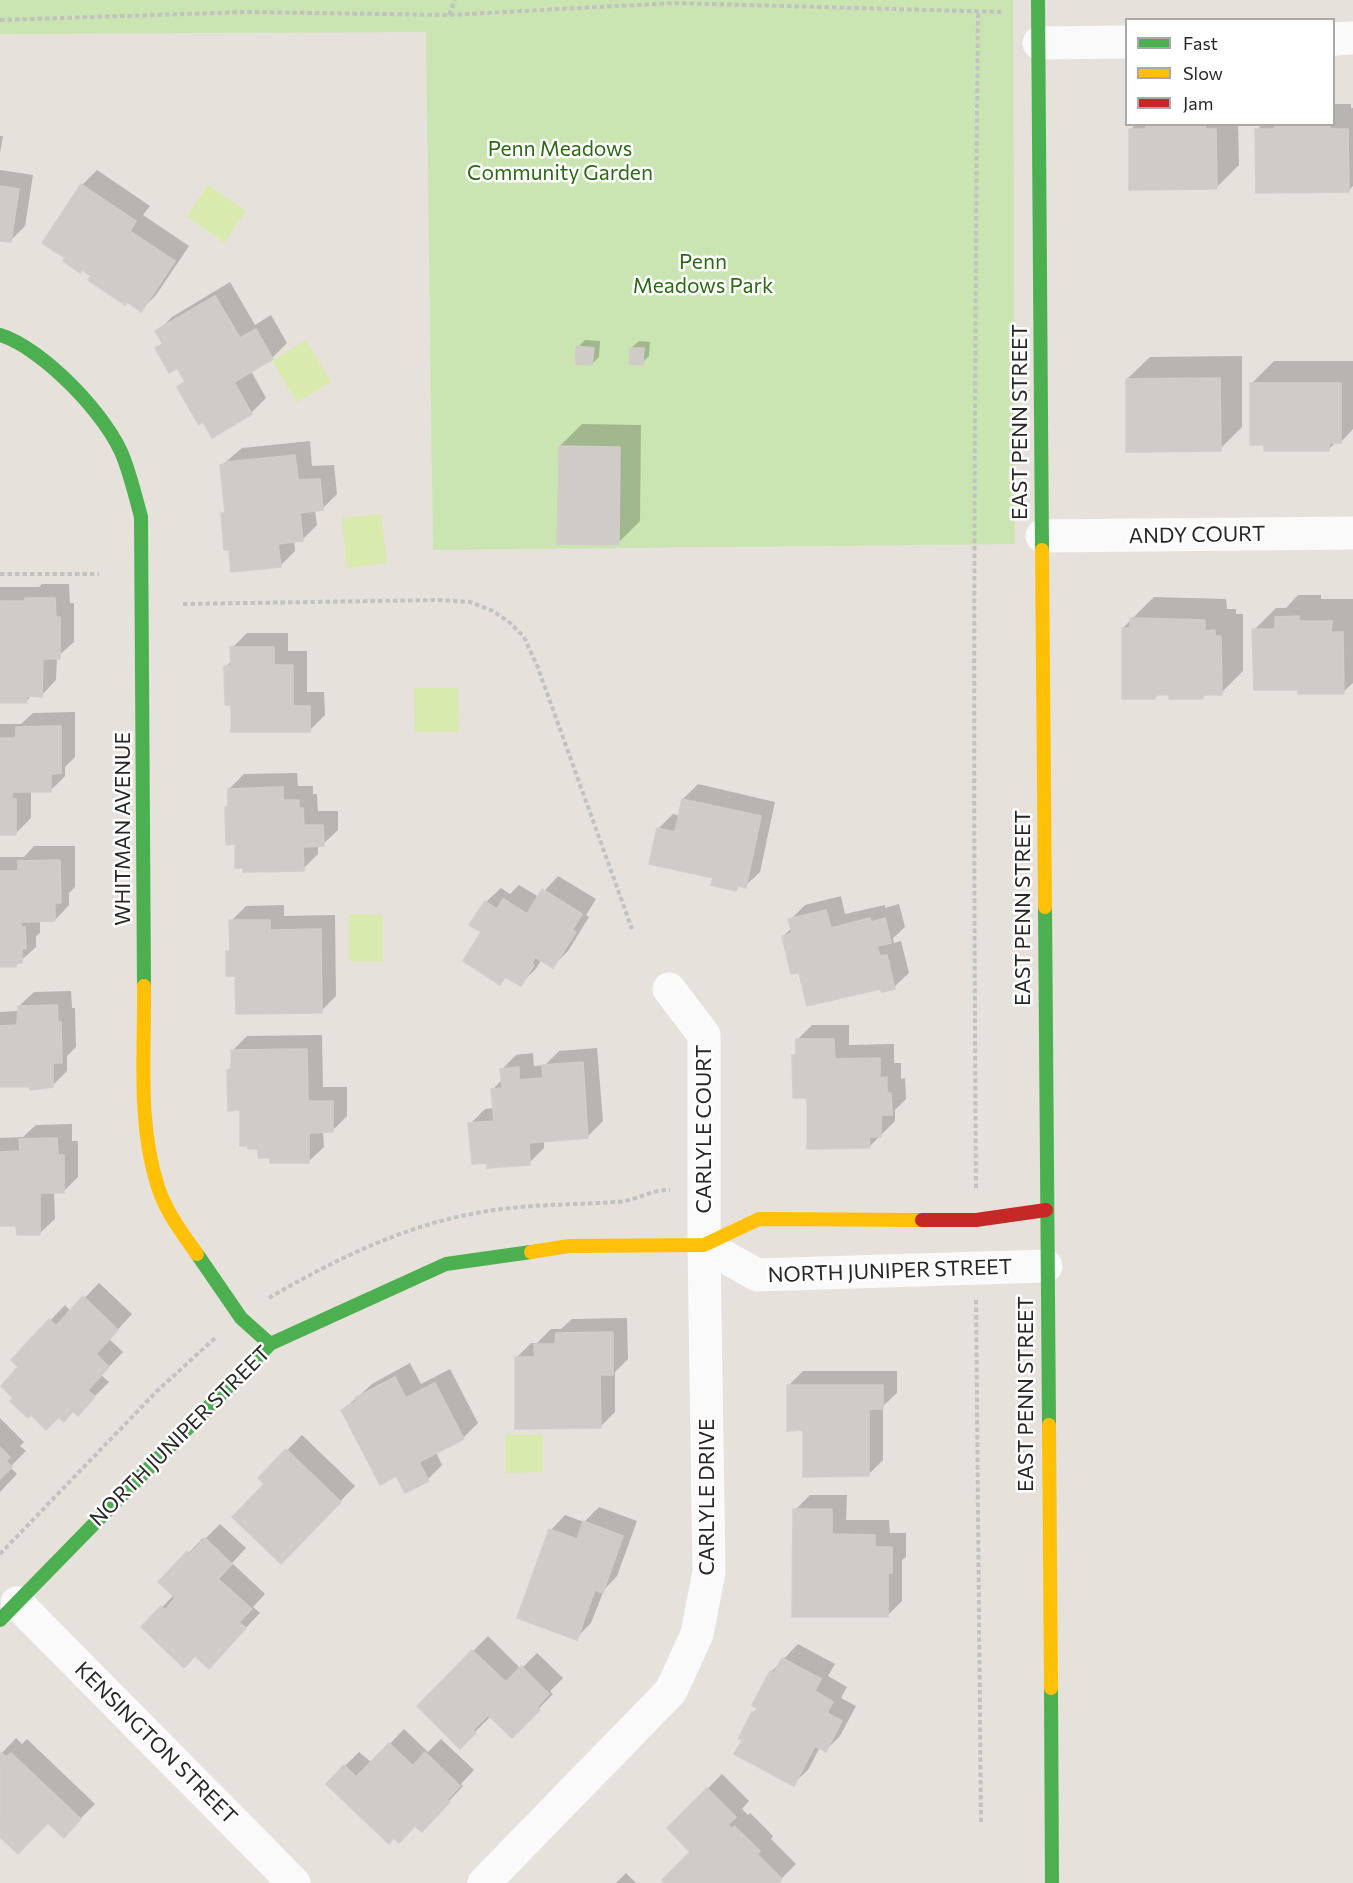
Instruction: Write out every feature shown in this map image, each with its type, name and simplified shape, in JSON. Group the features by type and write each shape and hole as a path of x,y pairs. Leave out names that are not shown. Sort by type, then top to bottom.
{"street":[{"path":"1038,18 1125,42"},
{"name":"EAST PENN STREET","path":"1038,18 1052,1883"},
{"path":"1335,39 1353,38"},
{"name":"WHITMAN AVENUE","path":"0,335 16,340 48,362 105,423 124,458 141,517 145,1125 158,1187 174,1222 241,1318 270,1344"},
{"name":"ANDY COURT","path":"1042,536 1353,533"},
{"name":"CARLYLE COURT","path":"669,989 704,1035 705,1245"},
{"name":"NORTH JUNIPER STREET","path":"8,1612 270,1344 446,1264 569,1246 705,1245 759,1219 975,1220 1046,1210"},
{"name":"NORTH JUNIPER STREET","path":"705,1245 757,1275 1046,1266"},
{"name":"CARLYLE DRIVE","path":"484,1883 671,1691 697,1634 709,1572 705,1245"},
{"name":"KENSINGTON STREET","path":"8,1612 294,1883"}],"path":[{"path":"449,15 455,0"},
{"path":"0,20 248,12 449,15 674,3 978,12 1038,18"},
{"path":"975,1220 974,376 978,12"},
{"path":"0,574 99,574"},
{"path":"183,604 439,600 470,602 493,611 509,622 524,637 538,668 632,929"},
{"path":"976,1269 981,1825"}],"green space":[{"name":"Penn Meadows Park","path":"0,0 1013,0 1015,544 433,550 426,32 0,34"},
{"path":"208,185 246,211 224,243 187,216"},
{"path":"306,340 331,382 297,402 272,361"},
{"path":"381,514 387,563 347,568 342,518"},
{"path":"414,688 458,688 459,732 415,732"},
{"path":"349,914 383,915 383,962 349,961"},
{"path":"505,1435 543,1435 543,1472 506,1473"}],"building":[{"path":"1145,126 1205,126 1205,129 1216,129 1217,189 1129,190 1129,129 1146,129"},
{"path":"1275,126 1330,126 1330,129 1348,129 1349,192 1256,193 1255,129 1275,129"},
{"path":"81,184 136,221 130,231 175,261 141,312 127,302 125,305 88,280 91,276 82,270 80,273 63,261 65,258 42,243"},
{"path":"0,186 19,189 11,242 0,241"},
{"path":"215,296 240,338 256,329 273,359 234,382 252,414 212,438 203,422 199,425 177,387 185,382 177,368 169,373 155,348 163,344 155,331"},
{"path":"576,346 594,348 592,365 575,364"},
{"path":"630,348 644,348 643,365 629,364"},
{"path":"1220,378 1221,451 1126,452 1126,379"},
{"path":"1250,383 1341,383 1341,443 1329,443 1329,451 1264,451 1264,445 1250,445"},
{"path":"559,446 620,447 619,545 557,544"},
{"path":"295,455 298,480 320,479 323,510 300,513 303,541 278,544 281,567 231,572 229,550 224,550 221,513 225,513 220,465 226,462"},
{"path":"25,598 55,598 56,617 60,617 60,659 43,659 42,697 26,696 27,703 0,703 0,601 25,601"},
{"path":"1299,616 1299,621 1332,621 1331,632 1343,632 1344,694 1298,694 1298,690 1254,690 1252,629 1275,629 1275,617"},
{"path":"1130,618 1205,620 1205,631 1215,630 1215,636 1221,636 1222,695 1203,695 1203,699 1169,699 1169,695 1155,695 1155,699 1122,699 1122,628 1130,628"},
{"path":"230,647 274,647 274,665 293,665 293,706 310,706 310,732 231,732 231,705 225,705 224,666 231,666"},
{"path":"61,726 61,773 51,774 51,792 12,792 12,799 16,799 16,835 0,835 0,738 16,738 16,727"},
{"path":"283,787 283,800 299,800 299,808 303,808 304,825 323,825 324,846 303,847 304,871 243,872 243,868 235,868 235,844 226,845 225,807 228,807 228,789"},
{"path":"682,799 761,816 746,888 738,886 736,891 711,885 713,878 649,864 657,828 675,832"},
{"path":"60,860 61,903 55,903 55,921 21,922 21,927 25,927 26,949 22,948 22,963 16,963 16,967 0,967 0,871 18,871 18,861"},
{"path":"542,889 582,914 572,930 576,932 553,968 535,957 532,963 534,965 521,986 505,977 500,985 463,961 481,932 469,925 485,901 497,909 503,899 527,914"},
{"path":"826,910 831,928 870,918 871,922 885,918 891,943 877,946 880,956 887,955 895,989 882,992 880,989 807,1006 799,973 791,974 782,936 792,933 788,919"},
{"path":"229,920 270,920 270,930 321,929 322,1013 236,1014 235,976 226,976 226,951 230,951"},
{"path":"57,1005 58,1022 61,1022 62,1063 53,1063 53,1087 30,1090 30,1087 0,1087 0,1026 17,1025 18,1006"},
{"path":"796,1039 834,1039 835,1059 880,1058 880,1078 887,1077 887,1093 891,1093 892,1115 881,1115 881,1137 869,1137 870,1148 807,1149 807,1098 793,1098 792,1055 796,1055"},
{"path":"307,1049 308,1101 333,1101 333,1132 309,1133 309,1163 270,1163 270,1158 258,1158 258,1149 240,1146 240,1110 228,1111 227,1070 231,1070 231,1050"},
{"path":"583,1062 588,1138 529,1143 530,1165 487,1168 487,1163 472,1164 468,1123 494,1121 491,1089 502,1088 500,1069 519,1067 519,1080 543,1078 542,1065"},
{"path":"57,1138 58,1155 64,1155 64,1193 40,1193 40,1235 17,1235 16,1226 0,1226 0,1152 20,1151 19,1139"},
{"path":"83,1296 118,1330 96,1354 109,1367 88,1390 95,1397 78,1416 73,1411 64,1422 59,1417 46,1430 31,1415 28,1418 10,1401 13,1398 1,1386 18,1367 11,1360 49,1319 56,1326"},
{"path":"613,1332 613,1375 600,1375 601,1428 515,1429 515,1357 535,1357 534,1344 555,1344 556,1333"},
{"path":"395,1377 406,1398 435,1383 464,1439 419,1462 429,1481 405,1493 396,1476 380,1485 341,1410 357,1401 355,1398"},
{"path":"787,1385 883,1385 883,1409 869,1409 869,1476 803,1477 803,1430 787,1431"},
{"path":"0,1447 10,1457 6,1461 12,1467 0,1479"},
{"path":"286,1449 341,1502 281,1564 232,1517 264,1484 258,1478"},
{"path":"793,1509 832,1509 832,1534 875,1535 875,1547 892,1547 892,1573 888,1573 888,1617 792,1617"},
{"path":"583,1521 623,1536 603,1593 595,1590 577,1640 517,1618 549,1529 577,1539"},
{"path":"205,1538 232,1564 218,1579 252,1609 239,1622 246,1628 209,1669 195,1656 184,1668 141,1627 161,1606 165,1610 175,1598 158,1582 187,1551 190,1554"},
{"path":"472,1650 506,1682 521,1666 549,1694 537,1707 540,1710 512,1738 488,1715 473,1730 476,1733 460,1749 417,1706"},
{"path":"782,1658 821,1679 815,1691 833,1702 827,1713 842,1721 826,1752 815,1746 794,1786 734,1754 743,1739 738,1739 752,1712 756,1714 757,1708 752,1705 770,1671 774,1673"},
{"path":"389,1743 413,1766 425,1752 460,1786 447,1800 450,1802 422,1832 415,1826 399,1843 394,1838 389,1844 326,1784 344,1765 356,1777"},
{"path":"1,1752 6,1757 11,1753 81,1819 64,1838 48,1823 18,1854 0,1837"},
{"path":"707,1788 736,1817 728,1825 732,1829 734,1826 760,1851 757,1854 782,1879 779,1883 664,1883 662,1880 690,1852 667,1828"}],"traffic: fast":[{"path":"1038,0 1042,550"},
{"path":"0,335 17,342 35,354 54,369 90,405 116,442 124,459 141,517 144,986"},
{"path":"1045,907 1049,1425"},
{"path":"0,1620 270,1344 446,1264 531,1252"},
{"path":"197,1254 241,1318 270,1344"},
{"path":"1051,1688 1052,1883"}],"traffic: slow":[{"path":"1042,550 1045,907"},
{"path":"144,986 145,1113 151,1163 165,1205 197,1254"},
{"path":"531,1252 569,1246 704,1245 759,1219 922,1220"},
{"path":"1049,1425 1051,1688"}],"traffic: jam":[{"path":"922,1220 976,1220 1046,1210"}],"park label":[{"name":"Penn Meadows Community Garden","path":"560,161"}]}
